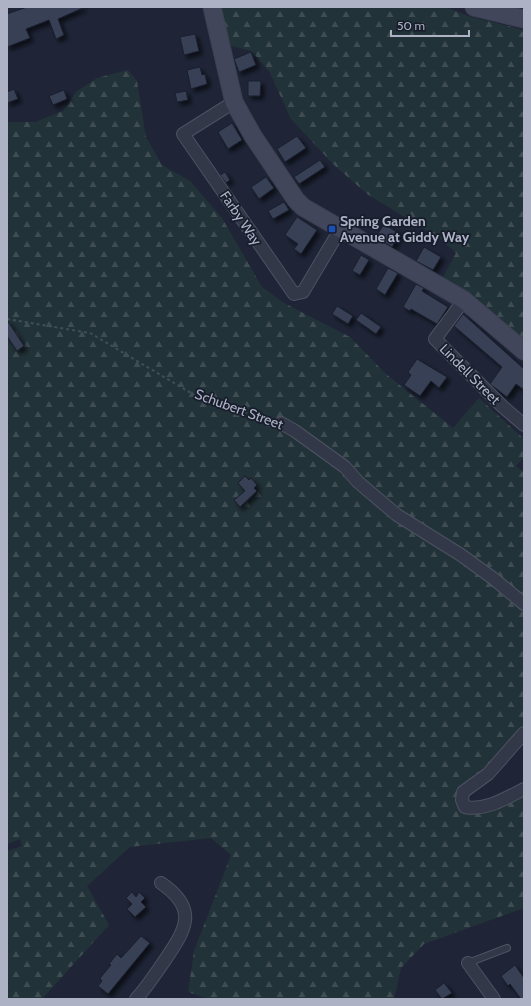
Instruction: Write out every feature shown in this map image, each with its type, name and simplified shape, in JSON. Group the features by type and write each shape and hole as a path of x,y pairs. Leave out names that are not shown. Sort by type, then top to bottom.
{"street":[{"path":"212,7 234,102 253,136 296,200 303,207 464,300 524,351"},
{"path":"474,7 524,19"},
{"name":"Farby Way","path":"234,102 183,134 294,294 303,292 341,228"},
{"name":"Lindell Street","path":"464,300 435,338 502,406 524,424"},
{"name":"Schubert Street","path":"281,423 295,431 345,467 358,482 397,515 461,555 494,579 524,604"},
{"path":"524,733 488,774 463,792 462,800 465,807 473,809 497,803 524,789"},
{"path":"136,999 147,987 179,939 186,925 186,916 181,902 174,893 162,883"},
{"path":"468,963 494,999"}],"lane":[{"path":"468,963 507,948"}],"path":[{"name":"Schubert Street","path":"7,319 90,333 196,396 281,423"}],"green space":[{"path":"219,7 446,7 468,16 524,30 524,340 475,296 443,277 456,253 442,240 367,194 333,164 291,119 269,71 251,51 228,45"},
{"path":"128,70 137,81 146,137 162,165 190,181 222,218 262,287 284,303 350,337 386,374 453,428 479,398 524,439 524,457 516,466 524,472 524,738 466,793 465,799 470,804 484,801 524,782 524,908 424,944 401,968 394,999 209,999 188,992 194,951 231,855 211,838 130,847 87,886 109,925 42,999 7,999 7,851 22,846 20,839 7,844 7,122 35,122 63,111 76,92 97,78"}],"building":[{"path":"27,7 85,7 58,19 64,35 56,39 49,20 26,29 30,38 7,47 7,14"},
{"path":"195,34 199,51 184,55 180,37"},
{"path":"251,52 256,65 239,72 234,59"},
{"path":"200,67 202,75 205,74 207,84 191,89 187,70"},
{"path":"248,81 261,81 260,96 248,96"},
{"path":"14,89 18,99 7,103 7,92"},
{"path":"64,90 67,99 53,105 49,96"},
{"path":"186,91 188,100 177,102 175,93"},
{"path":"232,123 242,140 228,149 218,132"},
{"path":"297,136 306,148 285,162 277,149"},
{"path":"320,160 325,167 299,184 294,177"},
{"path":"225,172 230,180 226,183 220,175"},
{"path":"266,177 274,188 259,199 251,187"},
{"path":"284,202 289,210 273,219 268,211"},
{"path":"297,217 317,230 301,254 294,249 298,244 285,235"},
{"path":"384,224 400,234 392,247 376,237"},
{"path":"424,247 441,257 433,270 416,261"},
{"path":"361,255 369,260 360,275 352,271"},
{"path":"388,268 398,273 385,295 376,289"},
{"path":"416,284 424,288 422,291 448,307 437,324 411,309 410,311 403,307"},
{"path":"337,306 353,316 348,324 332,314"},
{"path":"361,313 381,327 376,334 356,320"},
{"path":"463,314 524,369 524,390 516,384 507,397 490,384 502,367 454,326"},
{"path":"7,320 24,346 17,351 7,336"},
{"path":"417,359 447,377 439,388 431,381 420,396 404,385 411,375 408,372"},
{"path":"245,476 249,480 251,478 257,485 254,488 257,491 240,507 234,500 245,491 238,483"},
{"path":"132,892 136,897 139,892 145,898 141,902 146,907 135,917 127,909 132,904 126,898"},
{"path":"141,936 150,943 108,994 98,986 102,981 100,978 111,965 109,964 117,954 121,958"},
{"path":"515,965 524,978 524,999 521,999 510,984 508,986 501,976"},
{"path":"444,983 452,993 442,999 435,990"}],"place":[{"name":"Spring Garden Avenue at Giddy Way","path":"332,229"}]}
